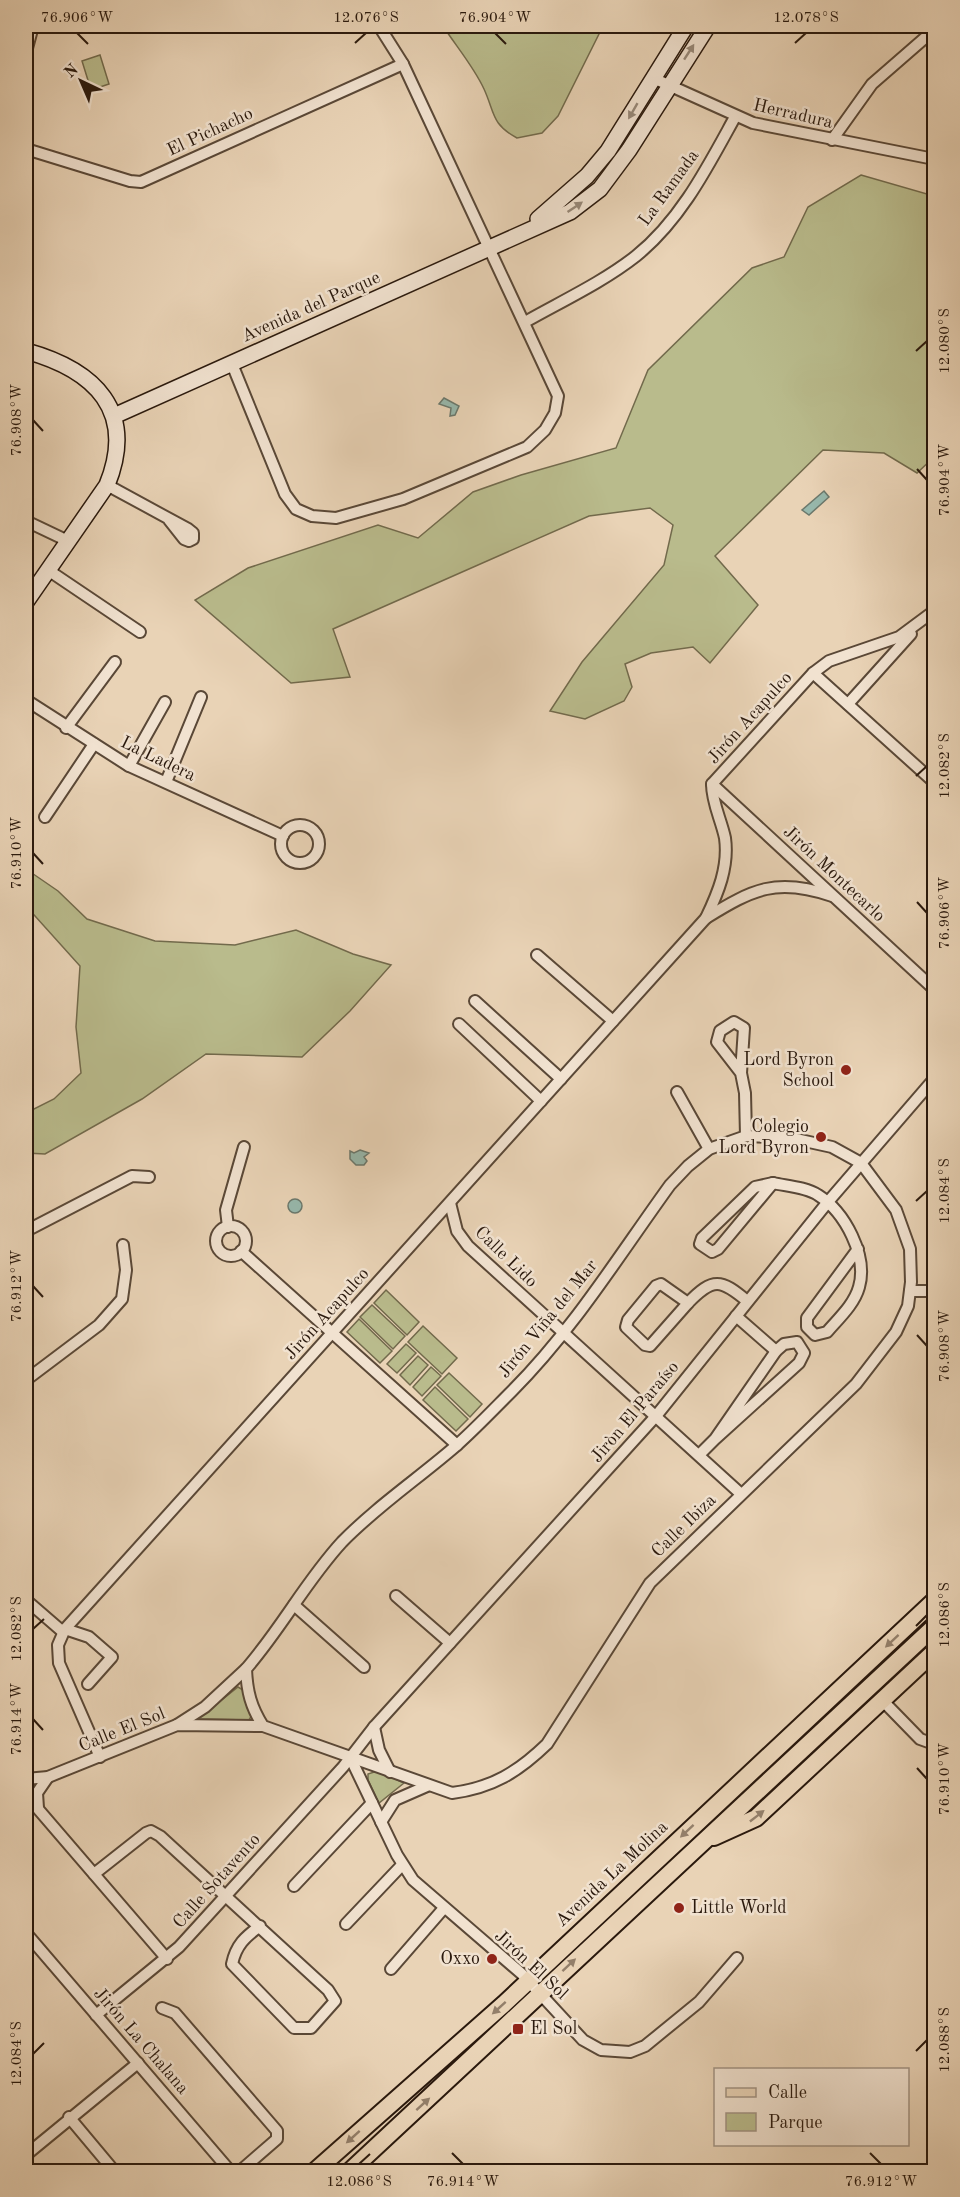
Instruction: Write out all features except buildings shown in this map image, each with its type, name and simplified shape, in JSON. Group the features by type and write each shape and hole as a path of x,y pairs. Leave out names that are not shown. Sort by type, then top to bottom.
{"main road":[{"name":"Avenida La Molina","path":"349,2172 467,2064 534,1986 711,1808 934,1601"},
{"name":"Avenida La Molina","path":"314,2172 704,1841 934,1627"},
{"name":"Avenida La Molina","path":"704,1841 756,1818 934,1652"},
{"path":"711,1808 786,1764"}],"street":[{"path":"26,52 33,26"},
{"path":"232,364 285,494 296,509 312,516 336,518 403,500 527,447 545,430 555,413 558,396 525,322 403,64 379,26"},
{"name":"Avenida del Parque","path":"114,416 491,249 522,231 558,204 608,151 686,26"},
{"name":"Avenida del Parque","path":"522,231 570,212 600,189 629,150 708,26"},
{"path":"832,141 872,84 934,30"},
{"name":"El Pichacho","path":"26,149 129,181 141,182 403,64"},
{"name":"Herradura","path":"653,78 735,117 832,141 934,159"},
{"name":"La Ramada","path":"525,322 613,272 656,237 704,173 735,117"},
{"path":"26,351 66,366 88,378 102,393 114,416 118,438 116,464 107,485 27,598"},
{"path":"107,485 169,520"},
{"path":"26,521 68,541"},
{"path":"48,570 140,632"},
{"name":"Jirón Acapulco","path":"706,918 720,889 725,865 725,838 712,795 712,784 813,673 829,661 899,638 919,625 934,611"},
{"path":"848,704 919,625"},
{"path":"66,728 115,662"},
{"path":"813,673 934,782"},
{"path":"166,782 201,697"},
{"name":"La Ladera","path":"26,700 66,728 129,766 283,836"},
{"path":"129,766 165,702"},
{"path":"45,817 93,744"},
{"name":"Jirón Montecarlo","path":"712,784 934,989"},
{"name":"Jirón Acapulco","path":"64,1631 706,918 743,895 771,888 806,888 836,897"},
{"path":"537,956 613,1021"},
{"path":"475,1000 561,1079"},
{"path":"459,1024 541,1101"},
{"path":"741,1072 745,1092 746,1136"},
{"name":"Jiròn El Paraíso","path":"350,1757 374,1727 656,1416 827,1203 934,1079"},
{"path":"677,1092 709,1149"},
{"name":"Jirón Viña del Mar","path":"177,1725 205,1707 246,1669 267,1645 341,1543 420,1473 457,1445 526,1377 563,1333 670,1185 688,1166 709,1149 746,1136 791,1138 832,1146 861,1163"},
{"path":"228,1227 226,1210 244,1147"},
{"name":"Calle Ibiza","path":"350,1757 452,1793 476,1790 502,1780 526,1764 546,1744 650,1583 856,1384 896,1332 908,1306 910,1291 909,1249 903,1225 882,1189 861,1163"},
{"path":"26,1231 132,1176 149,1176"},
{"path":"773,1183 718,1249 712,1252 700,1244 702,1238 755,1186 773,1183 817,1194 827,1203 851,1235 858,1249 860,1276 854,1298 827,1332 815,1335 807,1327 807,1318 858,1249"},
{"name":"Calle Lido","path":"450,1203 456,1227 463,1240 741,1494"},
{"path":"228,1227 237,1228 244,1234 245,1243 241,1251 229,1256 218,1248 218,1235 228,1227"},
{"path":"26,1380 99,1325 122,1299 126,1270 123,1245"},
{"path":"241,1251 457,1445"},
{"path":"688,1303 661,1284 656,1286 626,1327 645,1345 651,1346 700,1291 717,1283 728,1285 747,1301"},
{"path":"910,1291 934,1291"},
{"path":"736,1316 776,1352"},
{"path":"699,1455 799,1363 804,1353 797,1342 791,1342 776,1352 715,1439"},
{"path":"396,1596 450,1643"},
{"path":"26,1600 64,1631 89,1637 112,1657 88,1684"},
{"path":"294,1605 364,1667"},
{"path":"64,1631 58,1650 61,1668 100,1757"},
{"path":"246,1669 246,1689 252,1708 262,1726"},
{"path":"883,1701 920,1739 934,1744"},
{"name":"Calle El Sol","path":"26,1779 48,1777 177,1725 262,1726 350,1757"},
{"path":"374,1727 380,1750 390,1772"},
{"name":"Jirón El Sol","path":"350,1757 402,1865 418,1887 534,1986 583,2040 601,2050 630,2052 645,2046 699,2002 737,1958"},
{"name":"Calle Sotavento","path":"96,2015 167,1959 350,1757"},
{"path":"38,1808 37,1793 48,1777"},
{"path":"381,1822 395,1800 427,1786"},
{"path":"26,1795 167,1959"},
{"path":"294,1886 372,1803"},
{"path":"94,1874 151,1831 160,1836 260,1926 328,1990 335,2001 311,2028 294,2028 232,1964 235,1949 260,1926"},
{"path":"346,1924 402,1865"},
{"path":"391,1969 444,1908"},
{"name":"Jirón La Chalana","path":"26,1933 231,2172"},
{"path":"162,2008 175,2013 277,2132 277,2139 239,2172"},
{"path":"26,2155 69,2117 138,2063"},
{"path":"69,2117 115,2172"}],"green space":[{"path":"443,26 603,26 558,116 542,133 517,138 498,123 480,81"},
{"path":"100,55 109,84 91,90 82,61"},
{"path":"861,175 934,196 934,457 917,473 884,453 823,450 715,556 758,605 710,663 693,647 651,653 625,664 632,687 624,701 585,719 550,711 582,662 664,565 673,525 650,508 589,516 333,629 350,677 291,683 195,600 248,568 378,525 418,538 473,492 521,475 616,448 648,370 752,268 784,257 808,207"},
{"path":"26,869 58,891 87,919 155,941 235,945 296,930 353,954 391,965 350,1011 302,1057 206,1054 142,1099 45,1154 26,1153 26,1113 54,1099 81,1073 76,1027 80,966 26,906"},
{"path":"386,1290 419,1322 407,1335 374,1303"},
{"path":"372,1305 405,1336 393,1349 360,1317"},
{"path":"359,1319 392,1351 380,1363 347,1332"},
{"path":"423,1326 457,1358 442,1374 408,1342"},
{"path":"406,1344 416,1353 397,1373 387,1364"},
{"path":"418,1356 428,1365 410,1385 400,1375"},
{"path":"431,1367 441,1376 422,1396 413,1387"},
{"path":"449,1373 482,1404 470,1417 437,1385"},
{"path":"435,1387 468,1419 456,1431 423,1400"},
{"path":"238,1687 243,1690 252,1715 249,1720 198,1719"},
{"path":"377,1771 404,1783 379,1803 368,1780 368,1774"}],"water":[{"path":"444,398 459,406 455,415 450,416 451,408 439,404"},
{"path":"824,491 829,497 809,515 802,510"},
{"path":"360,1150 369,1153 364,1157 367,1161 364,1165 356,1165 350,1159 350,1151 354,1153"},
{"path":"292,1199 298,1199 302,1206 298,1213 292,1213 288,1209 288,1203"}],"place":[{"name":"Lord Byron School","path":"846,1070"},
{"name":"Colegio Lord Byron","path":"821,1137"},
{"name":"Little World","path":"679,1908"},
{"name":"Oxxo","path":"492,1959"},
{"name":"El Sol","path":"518,2029"}]}
